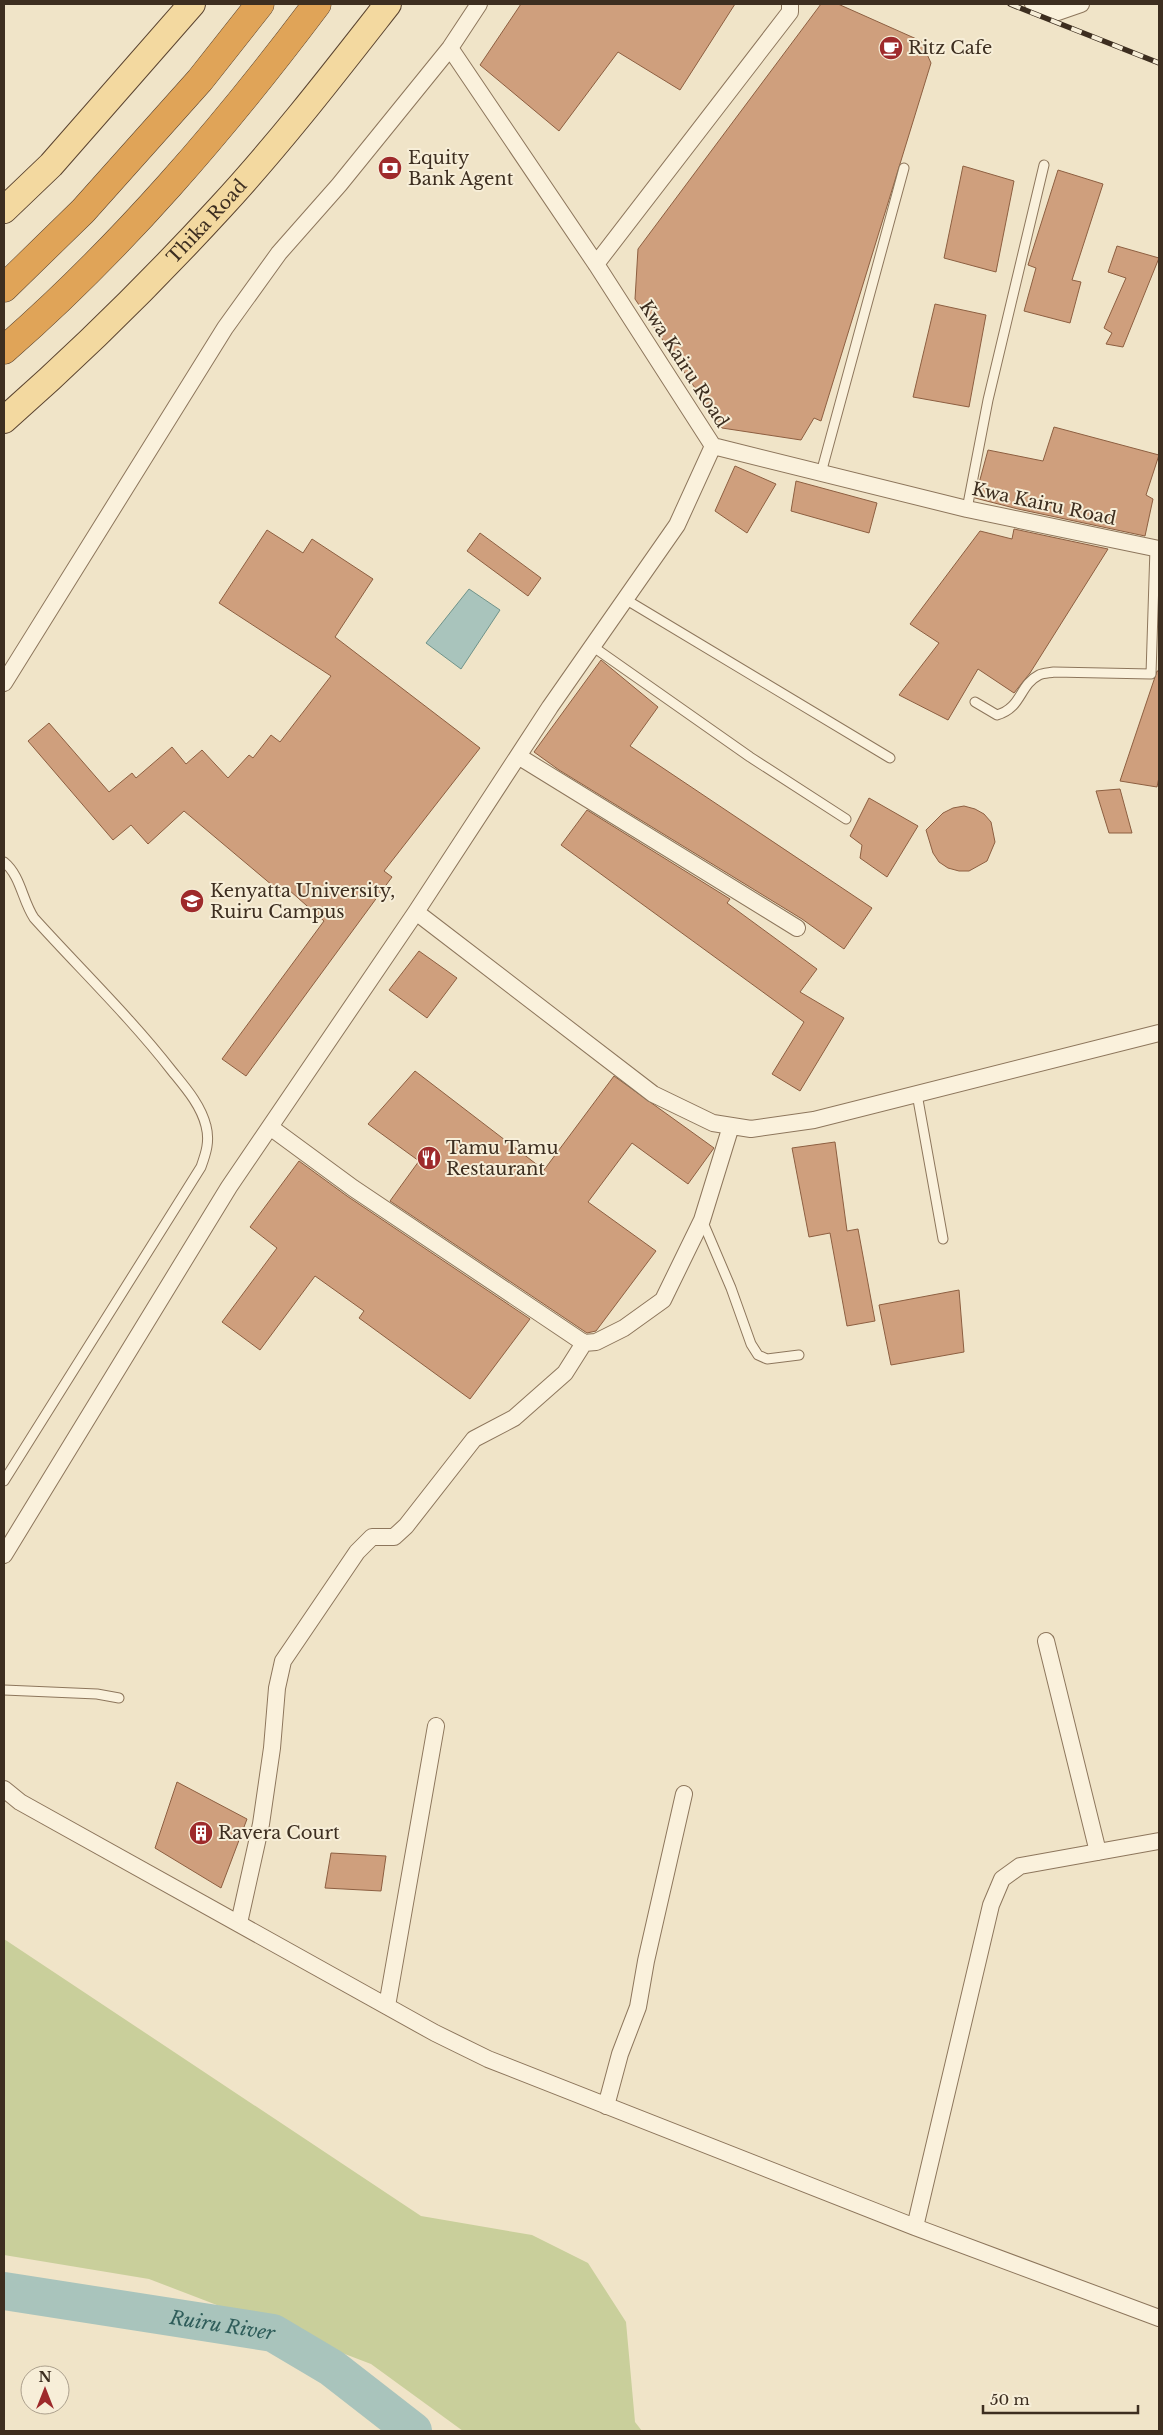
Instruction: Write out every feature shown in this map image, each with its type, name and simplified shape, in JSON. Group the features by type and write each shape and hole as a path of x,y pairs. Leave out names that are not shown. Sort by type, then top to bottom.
{"highway":[{"path":"4,288 83,211 200,80 260,4"},
{"path":"4,350 39,319 159,200 264,74 317,4"}],"main road":[{"path":"4,210 51,165 192,4"},
{"name":"Thika Road","path":"4,420 38,391 160,272 221,207 308,106 388,4"}],"street":[{"path":"4,683 224,328 279,253 339,185 450,48 478,4"},
{"path":"596,264 790,12 790,4"},
{"path":"1033,4 1055,13 1081,4"},
{"name":"Kwa Kairu Road","path":"450,48 596,264 713,446 967,509 1157,548"},
{"path":"4,1555 229,1187 416,912 592,646 677,525 713,446"},
{"path":"518,756 797,928"},
{"path":"416,912 653,1094 713,1123 731,1126 751,1129 814,1120 1159,1033"},
{"path":"270,1127 353,1188 584,1343 596,1342 624,1328 663,1300 702,1220 731,1126"},
{"path":"239,1923 261,1824 272,1748 277,1688 283,1661 357,1552 372,1537 394,1537 406,1526 474,1439 514,1418 565,1373 584,1343"},
{"path":"1046,1640 1098,1852"},
{"path":"387,2006 436,1726"},
{"path":"4,1789 20,1802 387,2006 488,2059 915,2228 1159,2318"},
{"path":"606,2106 620,2054 638,2006 646,1961 684,1794"},
{"path":"915,2228 990,1905 1002,1879 1020,1866 1159,1841"}],"lane":[{"path":"967,509 988,400 1044,165"},
{"path":"821,473 904,168"},
{"path":"975,702 997,715 1007,712 1015,705 1029,683 1039,675 1054,672 1155,675 1157,548"},
{"path":"625,599 890,758"},
{"path":"592,646 750,757 846,819"},
{"path":"4,862 12,869 26,906 34,918 147,1039 182,1083 201,1111 207,1126 208,1144 202,1167 4,1481"},
{"path":"917,1094 943,1239"},
{"path":"702,1220 731,1288 751,1344 758,1355 767,1359 799,1355"},
{"path":"4,1690 97,1694 119,1698"}],"green space":[{"path":"4,1939 421,2216 532,2235 588,2263 626,2322 635,2422 642,2431 463,2431 371,2364 149,2279 4,2255"}],"water":[{"path":"469,589 500,610 461,669 426,643"}],"building":[{"path":"521,4 735,4 680,90 618,52 559,131 480,65"},
{"path":"821,4 838,4 921,41 931,63 821,421 814,418 801,440 722,428 635,299 638,249"},
{"path":"963,166 1014,181 996,272 944,258"},
{"path":"1058,170 1103,184 1072,280 1081,282 1070,323 1024,311 1036,268 1028,265"},
{"path":"1117,246 1159,258 1123,347 1106,344 1112,333 1104,328 1126,278 1108,272"},
{"path":"935,304 986,315 969,407 913,397"},
{"path":"1054,427 1159,455 1146,495 1153,499 1145,536 975,498 988,450 1043,461"},
{"path":"735,466 776,484 747,533 715,511"},
{"path":"796,481 877,503 869,533 791,511"},
{"path":"1014,529 1108,549 1030,673 1014,693 978,669 948,720 899,695 939,643 910,624 980,531 1012,539"},
{"path":"267,530 303,553 312,539 373,579 335,637 480,748 384,871 392,877 246,1076 222,1059 324,921 289,890 285,896 184,811 148,844 131,825 113,840 28,741 49,723 109,792 132,773 136,778 172,747 186,764 202,750 228,778 249,755 253,758 271,735 280,742 331,676 219,603"},
{"path":"480,533 541,578 528,596 467,551"},
{"path":"601,660 658,707 630,746 872,908 844,949 802,919 559,770 534,752"},
{"path":"1157,671 1159,671 1159,777 1157,787 1120,781"},
{"path":"1120,789 1132,833 1109,833 1096,791"},
{"path":"869,798 918,826 887,877 860,858 862,845 850,836"},
{"path":"964,806 984,814 991,822 995,842 987,861 969,871 959,871 948,868 939,862 933,853 926,830 943,813 953,808"},
{"path":"587,810 730,899 727,903 817,969 800,992 844,1018 800,1091 772,1074 804,1022 561,845"},
{"path":"419,951 457,978 427,1018 389,990"},
{"path":"415,1071 544,1170 614,1076 714,1148 688,1184 632,1143 588,1202 656,1251 596,1331 587,1333 390,1201 419,1161 368,1124"},
{"path":"835,1142 847,1231 858,1229 875,1321 847,1326 830,1233 809,1237 792,1148"},
{"path":"299,1161 347,1196 530,1319 470,1399 359,1318 364,1311 315,1276 260,1350 222,1322 277,1248 250,1227"},
{"path":"959,1290 964,1352 891,1365 879,1305"},
{"name":"Ravera Court","path":"177,1782 247,1819 221,1888 155,1848"},
{"path":"331,1853 386,1856 381,1891 325,1888"}],"waterway":[{"name":"Ruiru River","path":"4,2291 273,2333 332,2368 413,2431"}],"railway":[{"path":"1010,4 1159,63"}],"place":[{"name":"Ritz Cafe","path":"891,48"},
{"name":"Equity Bank Agent","path":"390,168"},
{"name":"Kenyatta University, Ruiru Campus","path":"192,901"},
{"name":"Tamu Tamu Restaurant","path":"429,1158"},
{"name":"Ravera Court","path":"201,1833"}]}
